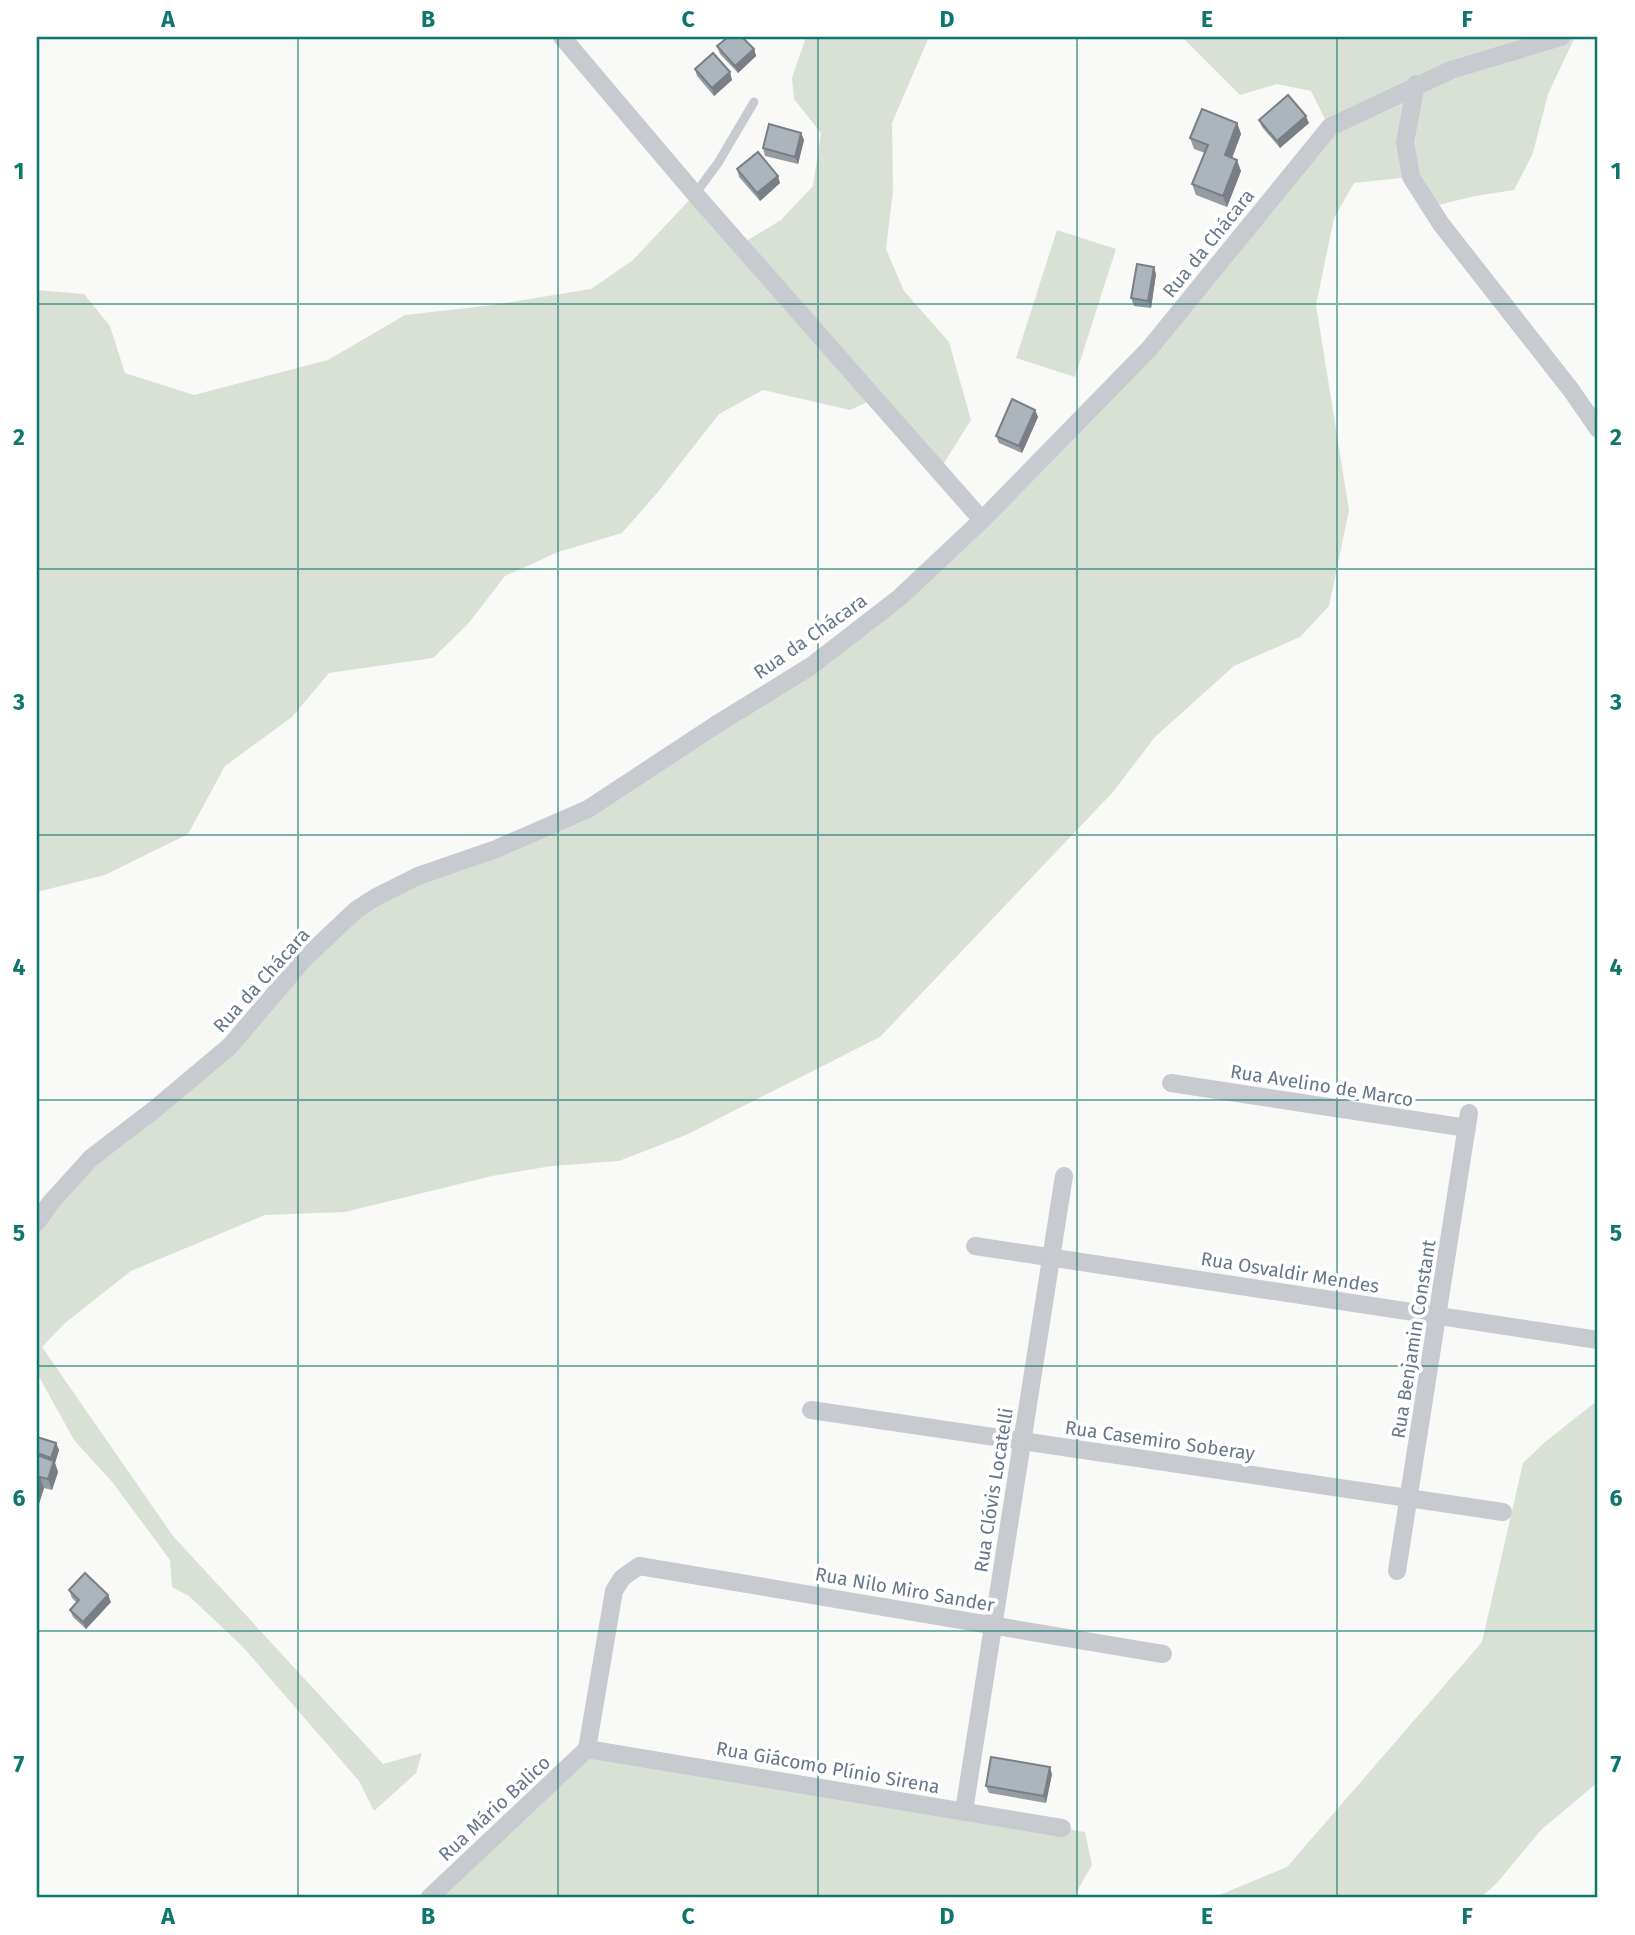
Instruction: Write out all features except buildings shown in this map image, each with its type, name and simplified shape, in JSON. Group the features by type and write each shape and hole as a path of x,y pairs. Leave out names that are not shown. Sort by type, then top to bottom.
{"street":[{"path":"562,37 695,194 982,520"},
{"name":"Rua da Chácara","path":"37,1222 51,1202 91,1158 230,1046 303,959 356,910 418,876 496,849 588,809 811,666 899,598 982,520 1149,349 1329,127 1451,69 1530,42 1561,37"},
{"path":"1416,85 1405,142 1411,177 1441,223 1572,390 1598,429"},
{"name":"Rua Avelino de Marco","path":"1171,1083 1468,1120"},
{"name":"Rua Benjamin Constant","path":"1397,1571 1468,1120"},
{"name":"Rua Clóvis Locatelli","path":"964,1811 1063,1176"},
{"name":"Rua Osvaldir Mendes","path":"975,1246 1598,1340"},
{"name":"Rua Casemiro Soberay","path":"811,1410 1503,1511"},
{"name":"Rua Nilo Miro Sander","path":"587,1749 614,1591 622,1578 639,1566 1163,1654"},
{"name":"Rua Giácomo Plínio Sirena","path":"587,1749 1062,1828"},
{"name":"Rua Mário Balico","path":"429,1898 587,1749"}],"lane":[{"path":"695,194 718,163 754,102"}],"shaded area":[{"path":"806,37 929,37 892,123 893,191 886,249 904,291 949,342 971,420 939,471 876,398 850,410 763,390 719,414 622,533 558,552 505,576 468,624 433,658 329,673 292,717 225,766 188,834 105,875 37,892 37,290 84,294 110,326 125,373 194,395 328,360 405,315 493,305 591,289 633,260 695,194 740,245 781,220 813,186 821,133 794,99 792,78"},
{"path":"1182,37 1575,37 1548,94 1533,153 1514,190 1430,207 1411,177 1354,183 1334,218 1316,305 1349,510 1329,606 1300,637 1234,666 1155,737 1113,792 880,1037 686,1135 619,1161 552,1166 492,1176 345,1212 265,1215 131,1271 65,1323 42,1347 173,1536 383,1764 422,1753 416,1773 374,1811 359,1781 243,1647 189,1596 172,1587 170,1560 113,1483 74,1440 37,1373 37,1222 356,910 588,809 899,598 1149,349 1329,127 1311,91 1277,84 1240,95"},
{"path":"1057,230 1116,249 1075,377 1016,358"},
{"path":"1598,1400 1598,1782 1541,1830 1497,1883 1480,1898 1212,1898 1287,1867 1482,1642 1523,1463"},
{"path":"587,1749 1085,1832 1092,1865 1073,1898 429,1898"}]}
